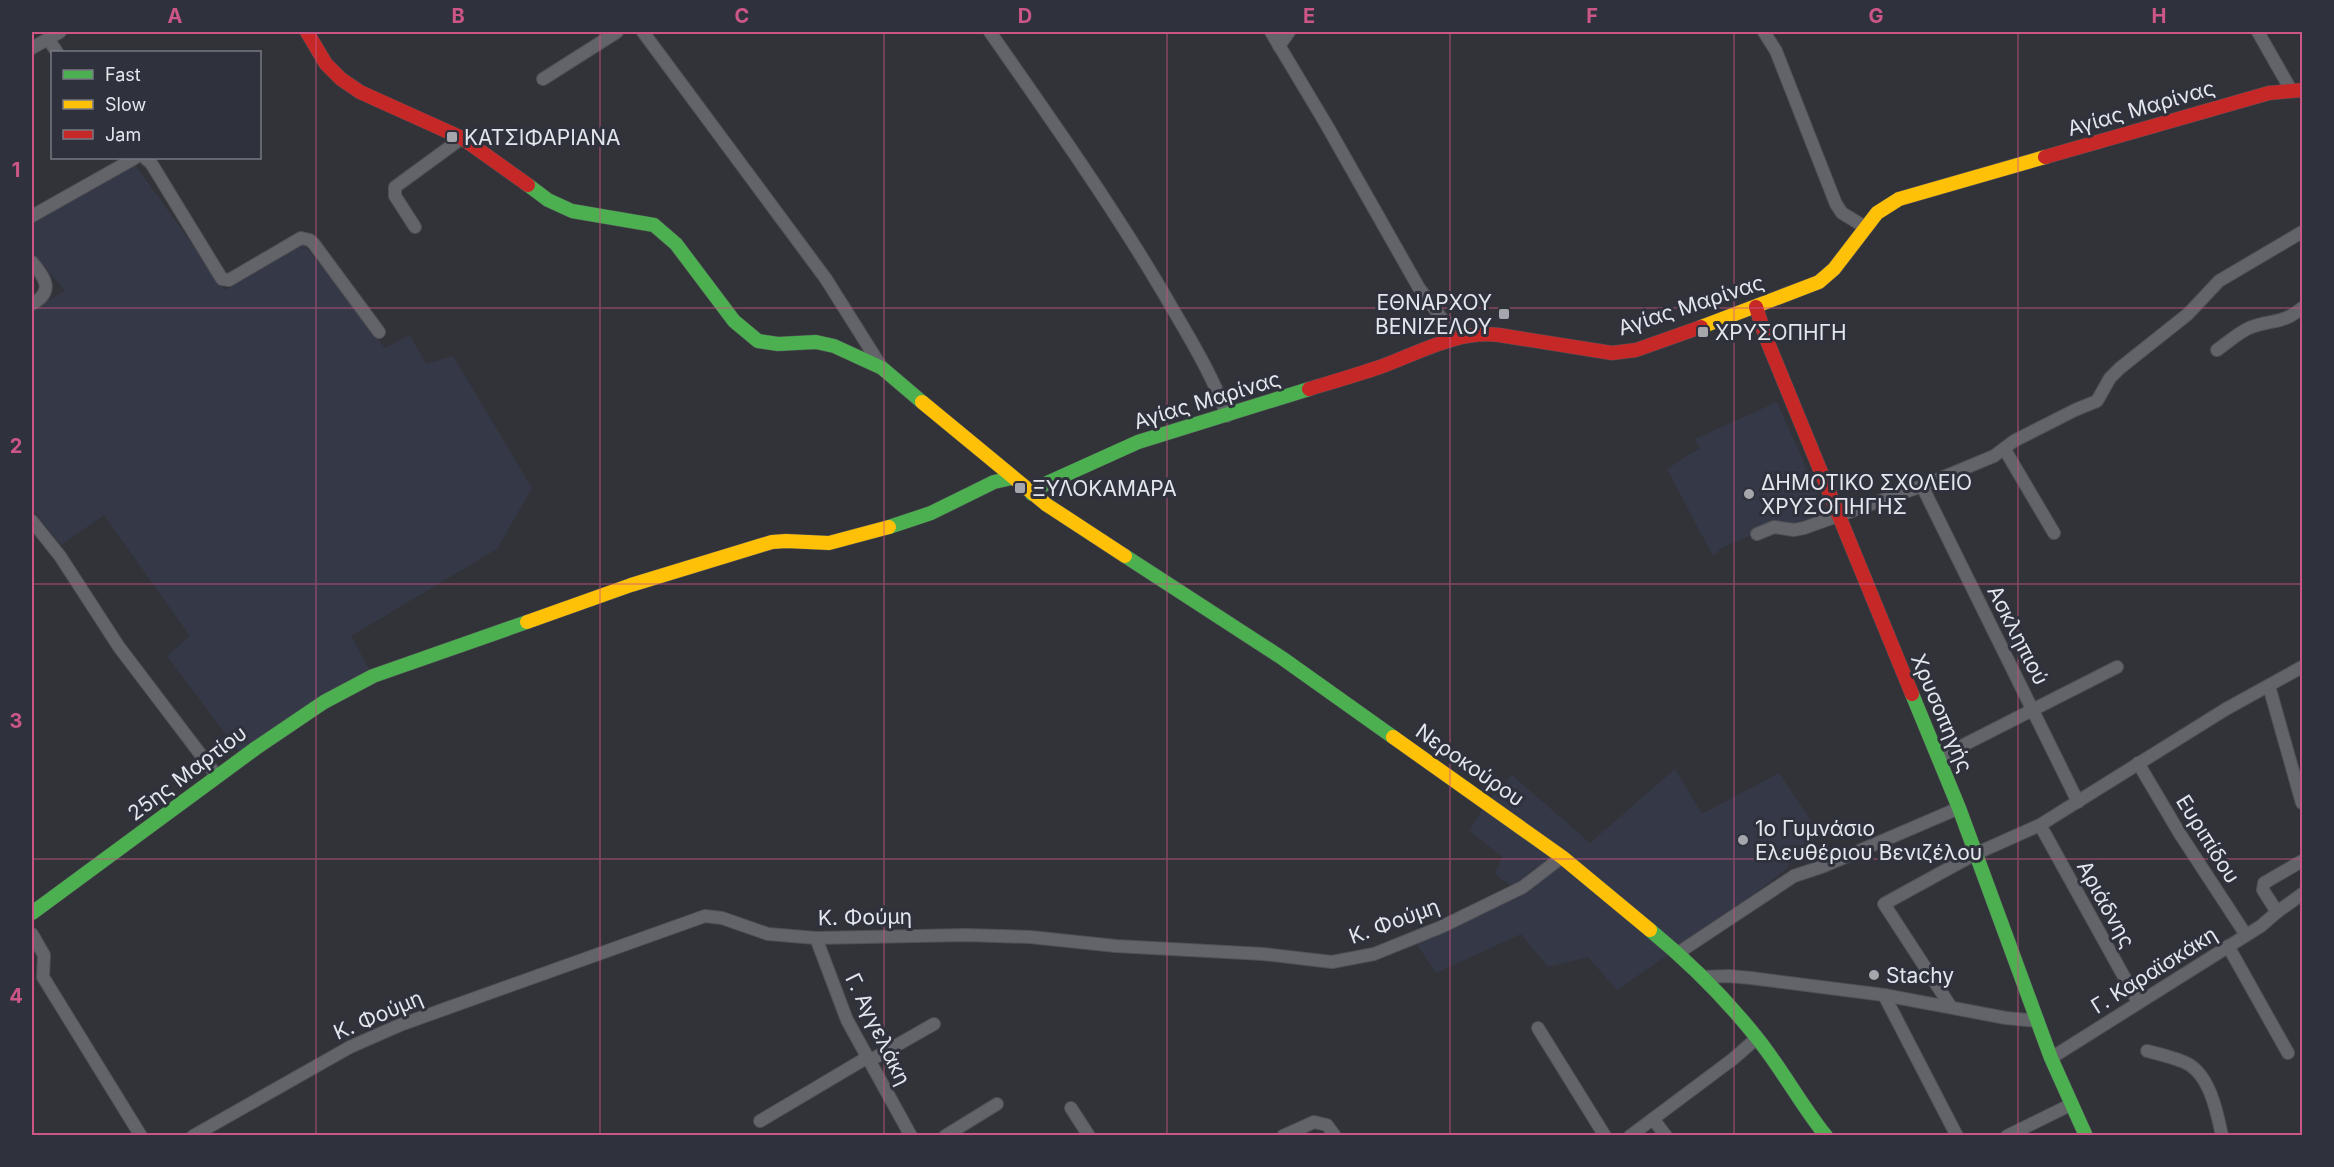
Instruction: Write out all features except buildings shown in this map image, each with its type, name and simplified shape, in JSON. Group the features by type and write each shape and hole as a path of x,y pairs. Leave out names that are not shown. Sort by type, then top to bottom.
{"main road":[{"name":"Νεροκούρου","path":"307,32 326,64 341,79 360,92 462,138 557,205 572,211 654,225 676,244 734,321 758,341 778,344 816,342 834,346 882,368 1032,494 1282,658 1562,857 1678,954 1702,977 1757,1038 1826,1136"},
{"name":"Αγίας Μαρίνας","path":"1032,494 1045,484 1138,442 1377,369 1466,335 1482,333 1499,335 1600,352 1636,350 1755,307 1809,286 1827,276 1865,227 1887,205 1912,194 2269,93 2297,90"},
{"name":"Χρυσοπηγής","path":"1755,307 1838,516 1959,808 2051,1058 2085,1136"},
{"name":"25ης Μαρτίου","path":"32,913 283,728 351,686 373,676 631,585 782,540 830,543 917,518 945,507 995,480 1012,478"}],"street":[{"path":"32,48 60,32"},
{"path":"543,79 617,32"},
{"path":"643,32 826,279 882,368"},
{"path":"990,32 1063,137 1149,270 1214,383 1227,416"},
{"path":"1271,32 1430,304 1443,320 1466,335"},
{"path":"1279,46 1289,32"},
{"path":"1764,32 1776,51 1836,204 1842,213 1865,227"},
{"path":"2258,32 2297,90"},
{"path":"48,39 56,51"},
{"path":"415,227 395,196 395,187 462,138"},
{"path":"32,216 129,159"},
{"path":"146,159 151,163 222,279 229,280 305,238 314,244 379,332"},
{"path":"1756,534 1774,527 1794,530 1804,528 1922,486 2002,451 2014,441 2097,401 2110,378 2120,368 2188,314 2220,282 2302,232"},
{"path":"32,262 47,286 41,298 32,304"},
{"path":"2217,350 2245,329 2259,324 2283,321 2302,309"},
{"path":"2002,451 2054,533"},
{"name":"Ασκληπιού","path":"1922,486 2078,802"},
{"path":"32,521 60,556 119,647 217,776"},
{"path":"1938,758 2117,667"},
{"path":"1951,1007 1884,904 1975,854 2040,825 2226,709 2302,667"},
{"path":"2269,686 2302,800"},
{"name":"Ευριπίδου","path":"2138,763 2180,834 2246,935"},
{"path":"1678,954 1794,876 1824,866 1959,808"},
{"name":"Αριάδνης","path":"2040,825 2138,1002"},
{"name":"Κ. Φούμη","path":"193,1136 313,1066 400,1025 705,916 722,918 768,934 816,938 966,935 1030,937 1116,946 1263,954 1332,962 1374,954 1441,927 1522,887 1562,857"},
{"path":"2277,912 2263,890 2263,885 2266,881 2302,861"},
{"name":"Γ. Καραϊσκάκη","path":"2051,1058 2246,935 2302,894"},
{"path":"32,934 44,955 43,977 141,1136"},
{"name":"Γ. Αγγελάκη","path":"816,938 847,1020 911,1136"},
{"path":"2228,946 2288,1053"},
{"path":"1702,977 1751,978 1884,995 2006,1018 2037,1021"},
{"path":"1884,995 1958,1136"},
{"path":"760,1121 934,1024"},
{"path":"1538,1028 1605,1136"},
{"path":"1630,1136 1733,1059 1757,1038"},
{"path":"2147,1051 2184,1062 2195,1068 2209,1092 2222,1136"},
{"path":"945,1136 998,1104"},
{"path":"2007,1136 2072,1104"},
{"path":"1071,1108 1089,1136"},
{"path":"1653,1119 1666,1136"},
{"path":"1283,1136 1314,1122 1321,1122 1335,1136"}],"shaded area":[{"path":"134,163 225,290 304,244 385,348 410,335 426,364 453,356 532,488 497,549 351,636 373,676 243,757 167,656 190,636 104,515 61,545 32,508 32,310 65,291 32,251 32,221"},
{"name":"ΔΗΜΟΤΙΚΟ ΣΧΟΛΕΙΟ ΧΡΥΣΟΠΗΓΗΣ","path":"1777,402 1829,519 1797,529 1770,527 1721,548 1713,556 1667,469 1700,448 1695,439"},
{"path":"1675,769 1702,814 1779,773 1816,828 1786,869 1752,896 1617,990 1588,957 1548,967 1521,934 1436,973 1414,940 1517,890 1495,874 1502,857 1469,830 1489,800 1512,775 1590,843"}],"traffic: fast":[{"path":"528,185 548,200 572,211 654,225 676,244 734,321 758,341 778,344 816,342 834,346 882,368 922,402"},
{"path":"1032,494 1045,484 1138,442 1309,389"},
{"path":"889,527 931,513 994,482 1012,478"},
{"path":"1125,556 1282,658 1393,737"},
{"path":"32,913 256,748 324,702 373,676 527,622"},
{"path":"1912,694 1959,808 2051,1058 2086,1136"},
{"path":"1650,930 1706,981 1745,1023 1826,1136"}],"traffic: slow":[{"path":"1701,327 1819,282 1834,269 1877,213 1899,199 2045,157"},
{"path":"922,402 1047,505 1125,556"},
{"path":"527,622 631,585 772,542 829,543 889,527"},
{"path":"1393,737 1562,857 1650,930"}],"traffic: jam":[{"path":"307,32 326,64 341,79 360,92 462,138 528,185"},
{"path":"2045,157 2269,93 2302,90"},
{"path":"1756,307 1766,338 1912,694"},
{"path":"1309,389 1380,367 1438,344 1468,336 1499,335 1612,353 1636,350 1701,327"}],"place":[{"name":"ΚΑΤΣΙΦΑΡΙΑΝΑ","path":"452,137"},
{"name":"ΕΘΝΑΡΧΟΥ ΒΕΝΙΖΕΛΟΥ","path":"1504,314"},
{"name":"ΧΡΥΣΟΠΗΓΗ","path":"1703,332"},
{"name":"ΞΥΛΟΚΑΜΑΡΑ","path":"1020,488"},
{"name":"ΔΗΜΟΤΙΚΟ ΣΧΟΛΕΙΟ ΧΡΥΣΟΠΗΓΗΣ","path":"1749,494"},
{"name":"1ο Γυμνάσιο Ελευθέριου Βενιζέλου","path":"1743,840"},
{"name":"Stachy","path":"1874,975"}]}
